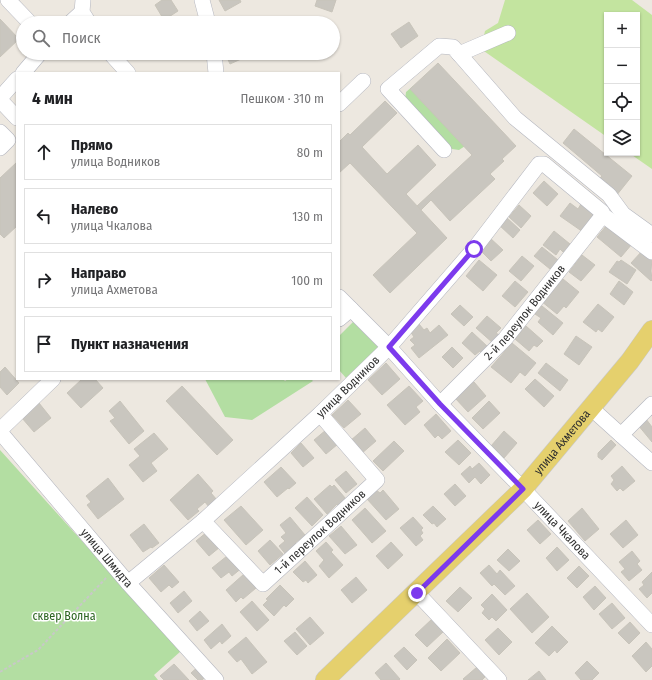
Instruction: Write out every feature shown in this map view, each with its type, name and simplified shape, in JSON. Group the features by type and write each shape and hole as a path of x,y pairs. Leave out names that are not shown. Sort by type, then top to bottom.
{"main road":[{"name":"улица Ахметова","path":"325,680 417,593 523,489 630,361 652,330"}],"street":[{"path":"8,0 23,16"},
{"path":"202,0 206,16"},
{"path":"459,54 508,33"},
{"path":"444,150 388,89 439,46 453,47 515,118 609,195 622,214 652,235"},
{"path":"24,72 34,60"},
{"path":"116,60 127,72"},
{"path":"215,60 216,72"},
{"path":"16,80 0,99 16,117"},
{"path":"340,103 363,81"},
{"path":"0,132 8,140 0,148"},
{"name":"улица Водников","path":"128,584 203,521 320,414 389,347 474,249 539,164 544,164 602,212 603,215"},
{"path":"603,215 652,252"},
{"name":"2-й переулок Водников","path":"440,404 505,339 603,215"},
{"name":"улица Чкалова","path":"340,298 389,347 440,404 652,625"},
{"path":"340,318 351,309"},
{"path":"0,431 52,380"},
{"path":"621,435 652,404"},
{"path":"591,408 652,463"},
{"name":"1-й переулок Водников","path":"203,521 263,584 377,480 320,414"},
{"name":"улица Шмидта","path":"0,431 128,584 216,680"},
{"path":"417,593 499,680"}],"path":[{"path":"0,672 38,650 115,568"}],"green space":[{"path":"505,0 632,0 652,15 652,169 633,156 640,156 640,12 604,12 604,135 481,49 485,31 498,23"},
{"path":"413,86 468,144 459,150 452,149 405,100 406,92"},
{"path":"353,322 378,347 346,378 340,371 340,335"},
{"path":"206,380 313,381 252,420 225,417"},
{"name":"сквер Волна","path":"0,450 181,651 154,675 158,680 0,680"}],"building":[{"path":"162,0 171,0 178,11 170,16 162,16 155,5"},
{"path":"219,0 240,0 241,2 225,11"},
{"path":"317,0 336,0 332,12 315,6"},
{"path":"0,19 16,36 16,42 0,57"},
{"path":"409,22 418,36 401,48 391,34"},
{"path":"228,60 239,60 230,64"},
{"path":"438,63 516,146 502,159 504,161 490,174 495,179 450,221 431,200 421,210 417,206 472,155 410,89"},
{"path":"385,101 397,113 362,147 387,174 418,145 436,165 406,194 447,238 390,293 373,275 417,233 350,163 340,172 340,141 348,133 350,135"},
{"path":"574,129 604,153 604,156 607,156 632,176 616,196 607,189 610,185 600,178 602,176 563,143"},
{"path":"16,163 16,227 4,238 0,234 0,178"},
{"path":"544,181 558,194 547,206 533,193"},
{"path":"570,203 578,209 581,204 595,214 583,232 560,216"},
{"path":"519,205 531,216 521,228 509,217"},
{"path":"506,217 520,230 513,238 499,225"},
{"path":"606,226 632,244 621,257 597,237"},
{"path":"554,231 570,244 563,252 560,249 556,255 543,245"},
{"path":"489,237 503,250 491,261 478,248"},
{"path":"542,247 558,260 550,269 534,256"},
{"path":"643,250 652,258 651,281 631,263"},
{"path":"582,255 595,265 581,281 569,272"},
{"path":"522,256 534,266 521,281 509,271"},
{"path":"479,260 497,275 483,291 466,276"},
{"path":"621,260 636,270 627,284 609,272 617,261 619,262"},
{"path":"563,279 579,292 566,308 564,306 557,314 541,301 547,294 549,296"},
{"path":"515,281 528,292 515,307 502,296"},
{"path":"619,281 633,292 624,305 610,294"},
{"path":"598,304 614,317 602,332 598,329 596,332 583,322"},
{"path":"460,305 473,317 464,326 451,314"},
{"path":"542,306 563,323 553,335 538,322 541,318 535,314"},
{"path":"487,316 501,328 496,333 499,335 493,343 476,328"},
{"path":"419,324 424,330 427,328 430,333 439,325 448,335 419,358 411,348 415,345 410,340 414,337 410,331"},
{"path":"526,326 543,341 537,347 534,345 529,351 515,339"},
{"path":"472,332 488,347 482,353 480,351 475,355 462,343"},
{"path":"576,336 592,347 579,365 564,354"},
{"path":"512,343 536,363 525,376 520,372 511,383 491,367"},
{"path":"452,347 463,358 453,368 442,357"},
{"path":"386,363 400,379 382,395 368,380"},
{"path":"546,363 568,380 560,391 538,373"},
{"path":"5,367 19,383 7,395 0,387 0,372"},
{"path":"535,379 554,396 544,407 525,389"},
{"path":"81,380 96,380 103,388 81,408 67,393"},
{"path":"474,382 486,396 468,412 455,398"},
{"path":"182,386 233,440 217,455 166,401"},
{"path":"409,386 423,401 416,407 420,412 405,425 387,405"},
{"path":"348,400 361,414 344,428 332,415"},
{"path":"120,401 144,431 129,444 110,421 115,418 109,411"},
{"path":"489,401 500,413 483,429 472,418"},
{"path":"39,403 51,418 34,432 22,418"},
{"path":"436,414 451,431 442,439 438,435 435,438 424,425"},
{"path":"646,419 652,427 652,442 638,425"},
{"path":"365,428 376,441 361,454 350,441"},
{"path":"326,430 338,444 326,454 314,440"},
{"path":"504,431 517,443 504,458 491,446"},
{"path":"154,433 168,449 151,463 157,471 143,482 129,465 140,456 134,449"},
{"path":"458,440 471,453 459,465 445,452"},
{"path":"611,440 616,445 602,460 598,457 598,453"},
{"path":"394,441 404,451 383,471 373,461"},
{"path":"301,443 314,458 303,467 291,453"},
{"path":"479,463 490,475 481,484 475,477 469,483 461,474 470,466 472,469"},
{"path":"622,466 635,481 623,491 620,488 617,491 611,484 614,480 611,476"},
{"path":"281,467 296,483 277,497 264,482"},
{"path":"346,471 357,484 346,493 335,480"},
{"path":"198,474 213,491 211,493 217,500 209,507 205,502 197,509 199,511 188,520 170,500"},
{"path":"108,478 124,499 98,519 87,505 91,502 86,496"},
{"path":"455,484 466,496 455,506 444,494"},
{"path":"330,485 332,487 334,485 346,499 339,506 337,504 327,514 314,499"},
{"path":"376,490 380,493 383,490 399,509 386,520 367,499"},
{"path":"307,497 323,515 312,526 295,508"},
{"path":"241,506 263,530 246,545 224,520"},
{"path":"433,506 446,519 437,527 423,515"},
{"path":"365,508 386,531 372,543 352,520"},
{"path":"582,508 599,529 585,541 568,521"},
{"path":"290,517 305,535 295,543 298,547 287,556 279,546 285,541 281,537 286,533 280,525"},
{"path":"413,517 423,528 421,530 423,533 420,536 423,540 416,546 400,528"},
{"path":"538,520 551,534 540,544 527,530"},
{"path":"626,520 638,535 623,548 610,534"},
{"path":"144,524 159,543 143,552 130,535"},
{"path":"341,526 357,545 345,554 329,536"},
{"path":"207,532 220,547 209,556 196,541"},
{"path":"270,540 283,554 270,565 258,551"},
{"path":"326,542 333,550 331,552 343,565 329,578 319,566 324,560 316,551"},
{"path":"391,542 403,555 388,569 376,556"},
{"path":"557,547 569,560 557,571 546,558"},
{"path":"508,549 520,561 509,571 497,560"},
{"path":"632,551 640,561 637,564 642,570 629,581 621,572 625,569 619,562"},
{"path":"227,556 232,563 237,560 243,567 232,576 229,572 221,578 212,568"},
{"path":"305,561 317,575 308,583 306,580 303,582 293,572"},
{"path":"164,565 179,582 172,588 169,585 161,592 149,578"},
{"path":"489,565 497,574 500,570 515,586 505,595 494,584 492,586 480,573"},
{"path":"579,566 589,576 577,588 567,578"},
{"path":"652,572 652,593 647,598 639,589 644,585 642,582"},
{"path":"244,574 256,588 243,599 241,597 236,602 226,590"},
{"path":"356,577 367,590 352,603 341,590"},
{"path":"280,585 294,599 286,607 284,605 274,616 263,605 268,600 266,599"},
{"path":"595,586 606,598 594,610 583,597"},
{"path":"460,587 472,598 458,612 446,601"},
{"path":"184,591 192,601 178,613 170,603"},
{"path":"527,593 549,617 532,633 510,609"},
{"path":"492,594 507,610 496,621 492,617 489,620 482,613 485,609 481,605"},
{"path":"252,601 269,620 257,631 240,612"},
{"path":"612,603 625,618 612,629 599,614"},
{"path":"200,611 209,621 197,631 189,621"},
{"path":"310,617 324,633 310,645 296,629"},
{"path":"432,619 444,631 427,647 415,635"},
{"path":"630,622 640,633 629,644 618,633"},
{"path":"222,624 231,636 222,644 220,641 211,649 204,640"},
{"path":"552,626 568,642 557,653 555,650 549,656 535,643"},
{"path":"498,628 512,642 499,655 485,640"},
{"path":"295,632 307,646 297,655 284,641"},
{"path":"246,637 267,662 252,674 241,659 237,662 228,652"},
{"path":"447,639 460,653 441,671 428,658"},
{"path":"646,642 652,649 652,666 646,672 632,656"},
{"path":"404,647 417,660 407,670 394,656"},
{"path":"587,661 599,673 592,680 581,680 575,673"},
{"path":"386,663 400,679 399,680 381,680 375,673"},
{"path":"174,664 189,680 164,680 160,676"},
{"path":"200,665 209,674 202,680 198,680 191,673"},
{"path":"477,667 485,677 482,680 463,679"},
{"path":"539,671 546,680 528,680"}],"route":[{"path":"417,593 523,489 440,404 389,347 474,249"}]}
